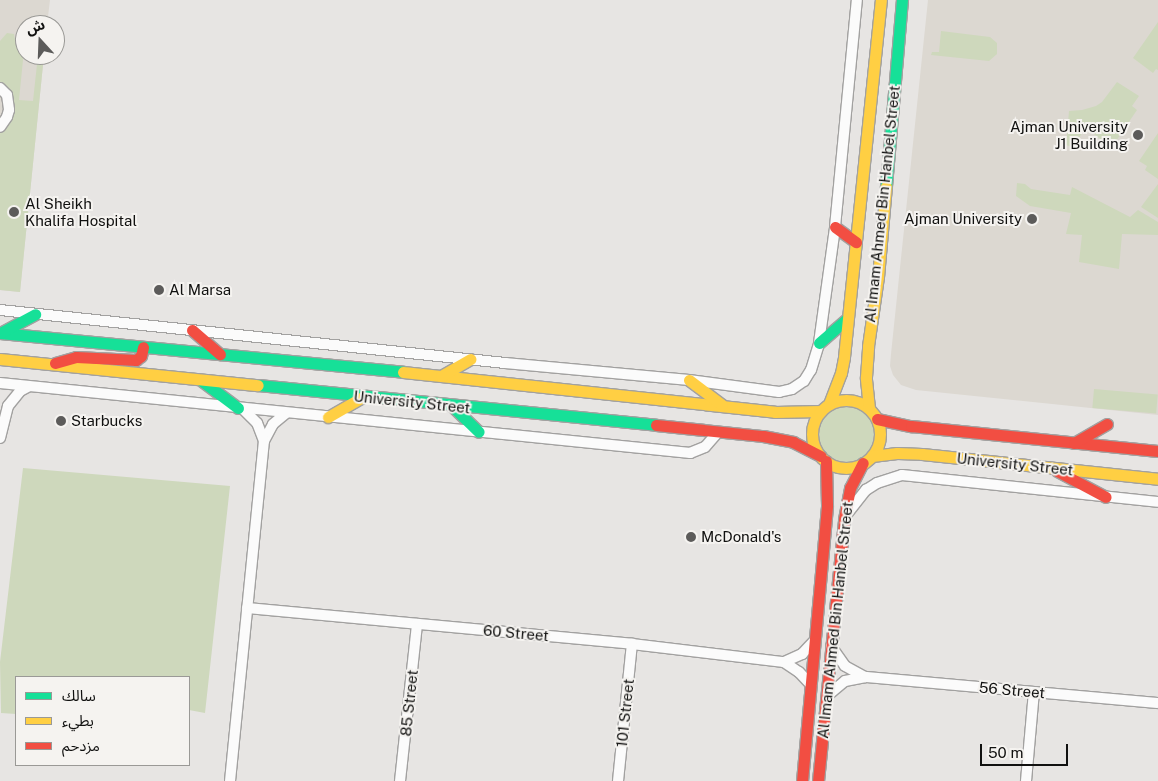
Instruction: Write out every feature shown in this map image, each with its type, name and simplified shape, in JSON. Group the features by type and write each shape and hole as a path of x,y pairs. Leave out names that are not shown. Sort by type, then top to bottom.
{"main road":[{"name":"Al Imam Ahmed Bin Hanbel Street","path":"825,408 841,373 881,0"},
{"name":"Al Imam Ahmed Bin Hanbel Street","path":"869,408 866,377 868,346 878,277 902,0"},
{"path":"835,227 856,242"},
{"path":"0,333 35,314"},
{"path":"819,343 848,318"},
{"path":"192,330 220,354"},
{"name":"University Street","path":"0,333 441,376 776,412 825,408"},
{"path":"52,365 76,357 136,360 141,356 142,347"},
{"name":"University Street","path":"0,359 778,438 808,448 824,458"},
{"path":"441,376 471,359"},
{"path":"689,380 725,407"},
{"path":"202,381 240,408"},
{"path":"328,417 362,396"},
{"path":"849,400 869,408 877,419 880,434 868,460 848,468 840,467 824,458 815,448 813,428 825,408 849,400"},
{"path":"452,406 479,432"},
{"name":"University Street","path":"877,419 911,426 1158,451"},
{"path":"1074,443 1106,424"},
{"name":"University Street","path":"868,460 909,452 1158,479"},
{"name":"Al Imam Ahmed Bin Hanbel Street","path":"802,781 828,491 824,458"},
{"name":"Al Imam Ahmed Bin Hanbel Street","path":"818,781 827,696 830,644 844,519 850,488 868,460"},
{"path":"1052,468 1106,497"}],"street":[{"path":"0,310 689,380 779,392 792,389 804,381 811,370 819,343 835,227 857,0"},
{"path":"0,88 7,95 10,110 0,127"},
{"path":"0,383 690,453 705,447 718,432"},
{"path":"0,438 8,406 20,391 28,386"},
{"path":"240,408 257,423 264,441"},
{"path":"230,781 264,441 273,424 286,413"},
{"path":"844,519 857,499 866,490 889,478 902,476 1158,502"},
{"name":"60 Street","path":"247,608 632,644 784,662"},
{"name":"85 Street","path":"400,781 417,624"},
{"path":"784,662 802,654 816,640"},
{"name":"101 Street","path":"618,781 632,644"},
{"name":"56 Street","path":"830,644 845,666 866,677"},
{"path":"784,662 799,672 811,685"},
{"name":"56 Street","path":"827,696 845,681 866,677 1158,703"},
{"path":"1026,781 1034,692"}],"shaded area":[{"name":"Al Sheikh Khalifa Hospital","path":"0,0 50,0 48,15 15,15 15,65 43,65 20,292 0,290"},
{"name":"Ajman University","path":"928,0 1158,0 1158,415 916,390 901,385 893,375 890,366 891,354"}],"green space":[{"path":"1158,22 1158,70 1156,69 1153,73 1133,58"},
{"path":"941,31 990,37 997,43 997,54 989,61 931,55 932,52 939,52"},
{"name":"Al Sheikh Khalifa Hospital","path":"7,33 14,34 15,65 22,65 19,100 33,101 37,65 43,65 20,292 0,290 0,129 9,118 0,86 0,41"},
{"path":"1117,82 1139,96 1132,106 1137,110 1114,144 1106,138 1103,141 1086,128 1072,147 1066,145 1069,111 1096,106 1102,102"},
{"path":"1158,133 1158,179 1145,170 1147,166 1139,161"},
{"path":"1017,183 1025,184 1031,189 1070,195 1072,187 1130,217 1138,210 1158,222 1158,235 1122,234 1119,269 1079,262 1082,235 1066,234 1071,213 1030,206 1016,196"},
{"path":"1158,184 1158,218 1141,207"},
{"path":"1094,389 1158,395 1156,414 1092,408"},
{"path":"841,404 853,404 868,412 876,427 876,439 868,454 853,462 841,462 826,454 818,439 818,427 826,412"},
{"path":"23,468 230,486 205,713 190,710 190,676 15,676 15,714 1,713 0,662"}],"traffic: fast":[{"path":"886,186 902,0"},
{"path":"0,333 35,314"},
{"path":"819,343 848,318"},
{"path":"0,333 403,372"},
{"path":"202,381 238,408"},
{"path":"258,385 656,425"},
{"path":"452,406 479,432"}],"traffic: slow":[{"path":"829,404 841,373 844,357 881,0"},
{"path":"869,408 866,377 868,346 878,277 886,186"},
{"path":"0,359 258,385"},
{"path":"441,376 471,359"},
{"path":"403,372 775,412 821,411"},
{"path":"689,380 722,405"},
{"path":"328,417 362,397"},
{"path":"846,400 859,403 870,410 877,421 880,434 877,447 870,458 859,465 846,468 833,465 822,458 815,447 812,434 815,421 822,410 833,403 846,400"},
{"path":"872,456 897,453 922,454 1158,479"}],"traffic: jam":[{"path":"835,227 856,242"},
{"path":"192,330 220,354"},
{"path":"55,363 76,357 136,360 141,356 143,347"},
{"path":"877,419 911,426 1158,451"},
{"path":"1074,443 1107,424"},
{"path":"656,425 763,436 793,442 821,456"},
{"path":"802,781 827,505 826,461"},
{"path":"818,781 844,519 850,488 863,463"},
{"path":"1057,471 1106,497"}],"place":[{"name":"Ajman University J1 Building","path":"1138,135"},
{"name":"Al Sheikh Khalifa Hospital","path":"14,212"},
{"name":"Ajman University","path":"1032,219"},
{"name":"Al Marsa","path":"159,290"},
{"name":"Starbucks","path":"61,421"},
{"name":"McDonald's","path":"691,537"}]}
